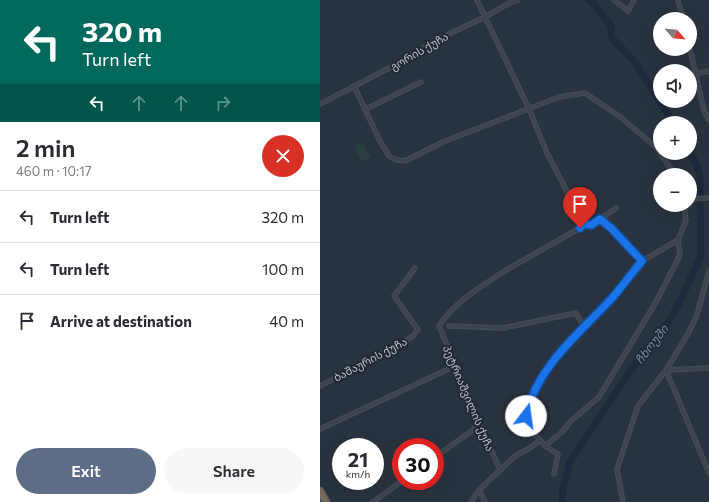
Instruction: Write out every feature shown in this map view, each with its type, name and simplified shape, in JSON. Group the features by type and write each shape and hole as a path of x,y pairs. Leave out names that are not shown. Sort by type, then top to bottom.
{"highway":[{"path":"320,491 326,502"}],"street":[{"path":"477,0 529,109 548,153 584,224 591,225 616,208"},
{"name":"გორის ქუჩა","path":"320,104 395,65 434,40 485,17 511,2 518,0"},
{"path":"614,0 628,11 634,0"},
{"path":"678,0 681,12"},
{"path":"697,74 709,71"},
{"path":"366,109 421,82"},
{"path":"697,82 704,111 709,120"},
{"path":"354,86 389,156 403,161 443,142 559,97 585,93 619,116 653,145"},
{"path":"697,199 709,198"},
{"path":"545,446 599,397 656,302 680,255 678,240 686,220 685,212"},
{"path":"600,219 612,229 642,261"},
{"name":"პეტრიაშვილის ქუჩა","path":"500,470 439,326 445,316 457,304 482,285 580,228 584,224"},
{"path":"554,474 558,454 545,446 532,431 526,416 532,394 547,368 614,296 642,261 678,240"},
{"name":"ბაშაურის ქუჩა","path":"320,386 412,337 418,330 394,296 416,268"},
{"path":"623,502 617,469 638,406 666,370 688,334 697,315 709,271"},
{"path":"449,326 503,328 576,313 584,327"},
{"path":"320,429 455,366"},
{"path":"666,370 709,368"},
{"path":"666,370 709,474"},
{"path":"444,450 480,424"},
{"path":"471,502 479,490 515,456 530,448 540,440"},
{"path":"373,502 392,488"},
{"path":"479,490 485,502"}],"shaded area":[{"path":"362,142 371,158 362,162 354,146"}],"waterway":[{"name":"ჩხოუში","path":"589,0 611,26 611,37 635,62 669,116"},
{"name":"ჩხოუში","path":"562,502 563,488 570,462 630,371 663,332 679,303 701,256 700,178 694,160"}],"route":[{"path":"526,416 532,394 547,368 614,296 642,261 612,229 600,219 591,225 584,224 580,228"}]}
